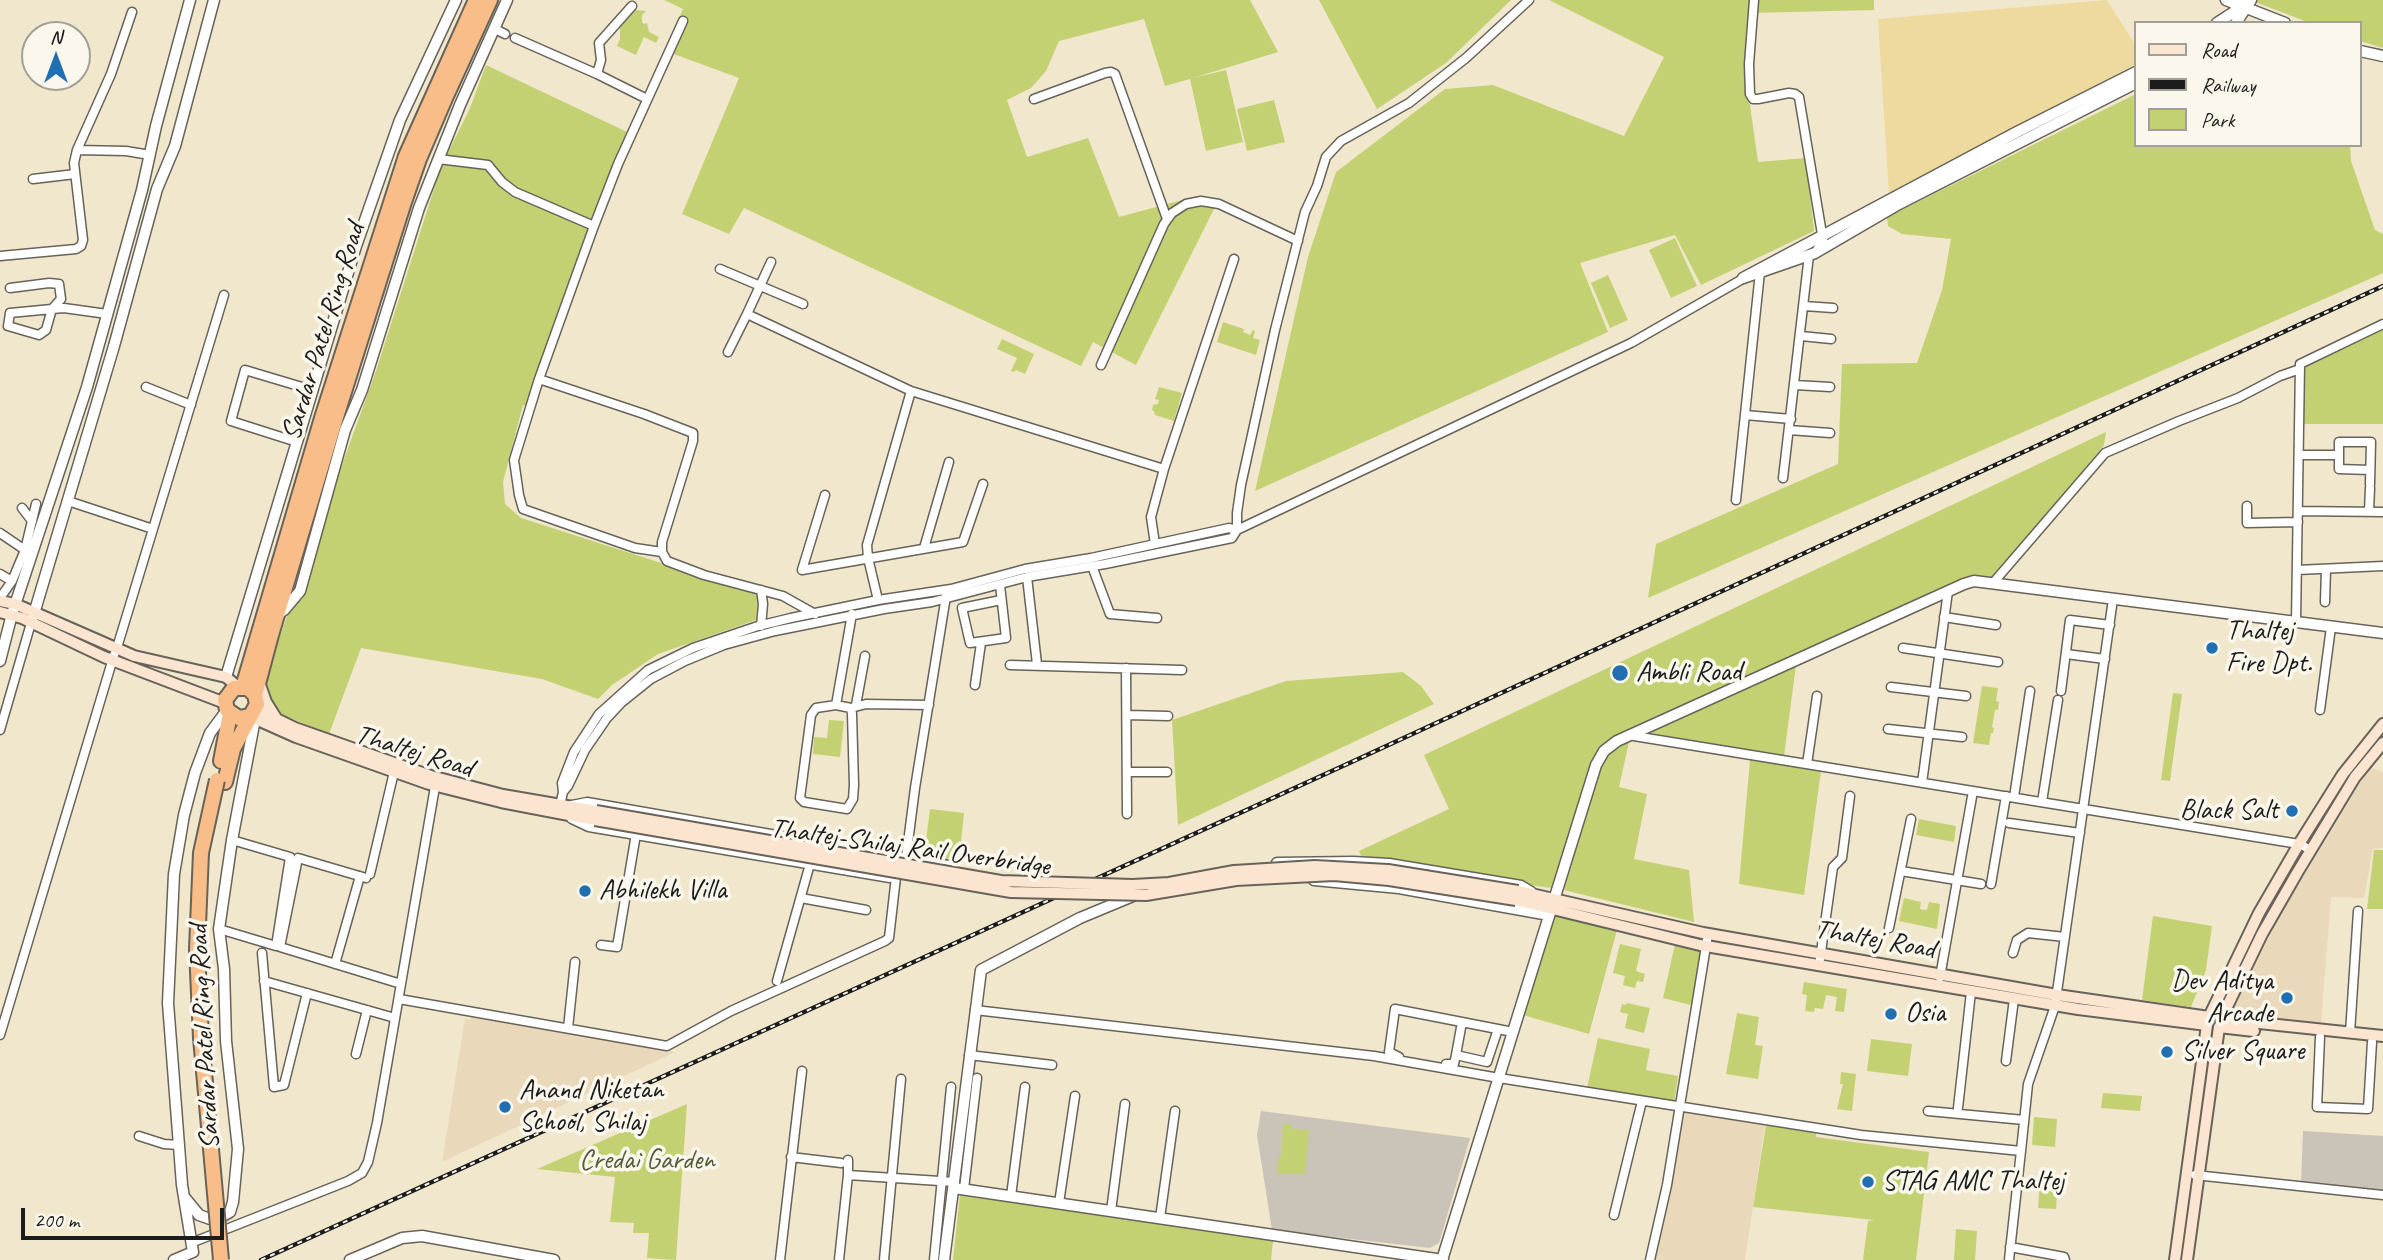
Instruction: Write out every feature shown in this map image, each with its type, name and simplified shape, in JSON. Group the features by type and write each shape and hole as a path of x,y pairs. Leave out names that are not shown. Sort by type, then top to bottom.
{"highway":[{"name":"Sardar Patel Ring Road","path":"250,702 322,418 399,177 429,101 476,0"},
{"name":"Sardar Patel Ring Road","path":"250,702 337,414 419,159 490,0"},
{"path":"230,1260 211,1049 206,949 210,854 230,691 250,702"},
{"path":"227,709 239,718 250,702"},
{"path":"221,1260 202,1049 197,949 201,853 221,781 250,702"}],"main road":[{"path":"0,600 9,610 115,654 227,709"},
{"path":"115,654 226,677 250,702 295,729 436,782"},
{"path":"259,679 267,702 278,720"},
{"name":"Thaltej Road","path":"250,702 296,737 394,772 436,782"},
{"path":"2175,1260 2214,1022 2259,913 2343,774 2383,724"},
{"path":"2187,1260 2199,1175 2214,1022 2262,934 2355,777 2383,743"},
{"name":"Thaltej-Shilaj Rail Overbridge","path":"436,782 565,811 1011,892 1146,894 1236,880 1334,875 1536,900"},
{"name":"Thaltej Road","path":"1536,900 1551,907 1707,940 1939,981 2320,1037 2352,1035 2377,1043"},
{"name":"Thaltej Road","path":"1939,981 1971,992 2014,999 2056,1000"},
{"name":"Thaltej Road","path":"2214,1022 2383,1036"}],"street":[{"path":"0,661 9,610 87,387 190,0"},
{"path":"0,730 114,346 157,188 175,146 214,0"},
{"name":"Sardar Patel Ring Road","path":"226,677 356,246 400,120 456,0"},
{"name":"Sardar Patel Ring Road","path":"277,615 300,591 345,430 362,390 419,208 507,0"},
{"path":"565,811 562,783 580,740 599,714 648,670 713,640 761,626 852,614 1232,538 1237,530 1241,485 1275,330 1305,212 1326,157 1341,141 1409,103 1466,58 1529,0"},
{"path":"1754,0 1749,64 1750,94 1753,99 1758,100 1789,93 1799,97 1823,235 1823,240 1812,254 1783,478"},
{"path":"2226,0 2244,3 2281,21"},
{"path":"2220,21 2244,3"},
{"path":"2237,21 2244,3"},
{"path":"597,74 601,60 599,43 632,6"},
{"path":"0,256 76,249 81,246 83,240 74,163 77,150 99,106 132,12"},
{"path":"662,552 635,548 523,509 515,453 594,226 683,21"},
{"path":"495,29 505,34"},
{"path":"515,38 647,99"},
{"path":"2362,51 2383,56"},
{"path":"1034,99 1105,73 1115,74 1167,219"},
{"path":"1743,278 1812,254 2134,73"},
{"path":"563,792 585,750 607,718 621,703 651,680 685,660 724,645 878,600 946,594 1025,569 1229,528 1237,530 1631,343 1823,235 2134,84"},
{"path":"77,150 126,150 150,155"},
{"path":"438,159 488,165 502,182 515,192 594,226"},
{"path":"33,179 75,174"},
{"path":"1101,365 1167,219 1186,204 1201,201 1219,205 1298,241"},
{"path":"1743,278 1812,254"},
{"path":"1155,544 1151,517 1164,469 1234,260"},
{"path":"728,352 771,262"},
{"path":"720,269 803,304"},
{"path":"1736,499 1760,272"},
{"path":"10,288 59,284 61,299 52,309 46,330 39,335 8,326 10,313 52,309 64,308 107,314"},
{"path":"0,1035 224,295"},
{"path":"1804,306 1833,308"},
{"path":"747,314 911,391 1164,469"},
{"path":"2296,622 2300,363 2383,324"},
{"path":"1801,336 1831,340"},
{"path":"1993,583 2105,453 2238,398 2280,376 2300,369"},
{"path":"297,442 231,421 245,370 312,390"},
{"path":"539,379 694,433 662,542 662,552 667,561 704,575 783,596 816,618"},
{"path":"1795,385 1830,387"},
{"path":"146,387 191,405"},
{"path":"878,600 867,545 911,391"},
{"path":"1745,415 1791,419"},
{"path":"1789,430 1830,433"},
{"path":"2370,470 2339,469 2339,442 2371,442 2370,511"},
{"path":"2299,454 2339,455"},
{"path":"924,548 949,462"},
{"path":"825,495 802,570 963,542 983,484"},
{"path":"68,501 153,529"},
{"path":"0,600 12,581 25,550 36,504"},
{"path":"2246,506 2247,523 2298,522"},
{"path":"22,508 32,521"},
{"path":"2298,511 2383,512"},
{"path":"0,533 25,550"},
{"path":"1092,566 1110,614 1157,618"},
{"path":"2297,570 2383,566"},
{"path":"2325,602 2326,569"},
{"path":"0,574 12,581"},
{"path":"1027,577 1037,664"},
{"path":"848,1174 942,1182 1011,1196 1443,1260 1596,765 1604,751 1617,741 1634,736 1975,581 2383,633"},
{"path":"1000,584 1006,638 970,643 962,608 1001,600"},
{"path":"761,590 761,626"},
{"path":"1922,783 1948,591"},
{"path":"906,858 946,594"},
{"path":"2009,1260 2028,1084 2056,1000 2113,598"},
{"path":"836,705 852,614"},
{"path":"1944,617 1996,625"},
{"path":"2042,802 2070,620 2109,625"},
{"path":"2320,710 2331,626"},
{"path":"975,685 981,643"},
{"path":"1903,648 1998,662"},
{"path":"2066,654 2105,659"},
{"path":"864,656 853,707 854,785 849,808 846,810 804,802 800,792 811,715 816,708 836,705 853,707 929,705"},
{"path":"1010,664 1182,670"},
{"path":"1126,668 1127,814"},
{"path":"1891,687 1966,696"},
{"path":"1991,884 2030,691"},
{"path":"1807,764 1817,696"},
{"name":"Sardar Patel Ring Road","path":"184,1196 199,1215 210,1219 221,1217 230,1212 237,1172 238,1149 226,1041 224,969 219,929 250,702"},
{"name":"Sardar Patel Ring Road","path":"192,1247 184,1196 168,1003 174,874 184,815 195,773 210,733 227,709"},
{"path":"1126,715 1168,716"},
{"path":"1888,729 1962,737"},
{"path":"1634,736 2300,844 2311,850"},
{"path":"335,964 365,876 394,772"},
{"path":"1127,772 1167,772"},
{"path":"174,1260 192,1247 362,1173 368,1162 377,1124 436,782"},
{"path":"1939,981 1973,791"},
{"path":"1820,960 1833,867 1842,858 1850,796"},
{"path":"587,803 906,858 948,866 951,871 947,884 810,864 589,826 565,811 587,803"},
{"path":"1889,928 1911,818"},
{"path":"2009,823 2080,833"},
{"path":"601,945 617,947 636,834"},
{"path":"219,929 276,946 290,858 232,840"},
{"path":"398,999 667,1046 731,1011 886,941 889,938 895,876 896,861 893,856"},
{"path":"365,876 298,858 280,947 401,984"},
{"path":"1146,893 1160,882 1235,867 1296,862 1353,862 1389,864 1521,886 1536,900"},
{"path":"777,981 810,864"},
{"path":"1901,871 1981,884"},
{"path":"957,1186 981,970 1080,918 1146,893 1164,894 1298,879 1343,881 1551,907"},
{"path":"801,898 866,910"},
{"path":"2352,1035 2358,911"},
{"path":"2013,953 2017,940 2028,933 2065,937"},
{"path":"1650,1260 1667,1185 1707,940"},
{"path":"262,953 274,1087 284,1085 307,993"},
{"path":"568,1028 575,962"},
{"path":"264,981 395,1018"},
{"path":"1958,1108 1971,992"},
{"path":"2006,1061 2014,999"},
{"path":"1462,1022 1453,1065 1390,1054 1394,1011 1398,1009 1513,1032"},
{"path":"356,1054 367,1010"},
{"path":"975,1010 1374,1056 1861,1135 2021,1151"},
{"path":"1456,1055 1488,1062 1499,1029"},
{"path":"2320,1037 2317,1107 2368,1109 2377,1043"},
{"path":"970,1055 1052,1065"},
{"path":"780,1260 802,1071"},
{"path":"944,1260 977,1078"},
{"path":"884,1260 901,1079"},
{"path":"934,1260 951,1087"},
{"path":"1011,1196 1026,1087"},
{"path":"1059,1203 1075,1096"},
{"path":"1614,1215 1642,1101"},
{"path":"1111,1211 1125,1104"},
{"path":"1160,1218 1175,1111"},
{"path":"1928,1111 2024,1120"},
{"path":"139,1136 164,1144 179,1145"},
{"path":"791,1157 845,1161 848,1174 839,1260"},
{"path":"2187,1174 2383,1195"},
{"path":"350,1260 402,1238 422,1236 554,1260"},
{"path":"2010,1247 2064,1257 2065,1260"}],"shaded area":[{"path":"2370,767 2383,772 2383,848 2373,849 2364,898 2331,897 2321,1023 2232,1012 2280,915"},
{"name":"Anand Niketan School, Shilaj","path":"471,1016 675,1052 442,1162 465,1019 470,1020"},
{"path":"1261,1111 1470,1138 1439,1243 1430,1248 1272,1230 1257,1135"},
{"path":"1681,1111 1765,1125 1745,1260 1655,1260"},
{"path":"2303,1131 2383,1136 2383,1192 2301,1184"}],"green space":[{"path":"664,0 1250,0 1278,52 1193,78 1226,70 1243,142 1206,151 1190,79 1165,86 1144,19 1059,41 1046,71 1031,88 1007,100 1027,157 1088,138 1119,217 1197,196 1218,201 1136,365 1093,342 1081,366 744,208 729,234 682,214 739,78 671,53 597,227 532,407 523,405 503,482 505,504 521,518 758,594 756,620 658,654 612,685 598,699 542,679 361,648 329,734 283,715 270,700 264,680 376,371 441,167 470,108 486,65 627,132 683,9"},
{"path":"1319,0 1511,0 1446,63 1377,109"},
{"path":"1549,0 1874,0 1874,10 1750,13 1746,97 1750,105 1758,162 1806,158 1814,231 1701,285 1675,235 1580,263 1608,332 1255,491 1308,257 1336,172 1445,89 1493,85 1624,136 1664,57"},
{"path":"2383,0 2383,48 2362,42 2362,21 2305,21 2255,2"},
{"path":"637,10 646,11 642,15 642,22 647,23 649,32 659,37 656,43 644,37 636,55 617,46 620,26 626,15"},
{"path":"2134,95 2134,147 2350,147 2351,161 2375,230 2383,234 2383,273 1648,598 1656,544 1838,464 1842,364 1917,363 1942,290 1951,239 1902,234 1888,226 1887,217"},
{"path":"1274,100 1285,142 1247,151 1237,109"},
{"path":"1675,238 1697,286 1671,298 1649,250"},
{"path":"1608,275 1628,320 1610,328 1591,283"},
{"path":"1223,322 1244,329 1243,332 1250,335 1255,331 1253,338 1260,340 1256,355 1217,342"},
{"path":"2383,328 2383,424 2300,424 2302,367"},
{"path":"1002,339 1034,354 1025,374 1011,371 1017,358 997,349"},
{"path":"1159,387 1182,393 1174,421 1155,415 1152,410 1153,405 1158,404 1159,400 1155,399"},
{"path":"2106,432 2104,445 1993,582 1974,580 1617,741 1595,765 1551,888 1363,860 1359,851 1449,809 1424,755"},
{"path":"1796,665 1784,756 1650,733"},
{"path":"1403,672 1421,686 1434,704 1178,825 1172,720 1286,681"},
{"path":"1982,686 1998,688 1998,710 1995,710 1989,745 1973,743"},
{"path":"2173,693 2182,694 2170,781 2161,780"},
{"path":"829,720 844,721 840,757 813,754 814,737 827,738"},
{"path":"1629,742 1619,787 1647,794 1634,859 1689,870 1694,922 1564,890 1600,766 1607,753"},
{"path":"1750,760 1821,771 1804,895 1739,884"},
{"path":"930,809 964,813 959,861 924,856"},
{"path":"1919,819 1956,826 1954,842 1916,835"},
{"path":"2374,850 2383,850 2383,909 2367,909"},
{"path":"1904,898 1921,902 1920,909 1927,910 1929,902 1940,904 1937,929 1899,921"},
{"path":"1552,913 1617,930 1589,1034 1523,1015"},
{"path":"2153,916 2212,926 2206,970 2191,1007 2142,1000"},
{"path":"1620,944 1641,949 1636,971 1645,974 1643,982 1637,981 1635,988 1623,985 1625,976 1613,973"},
{"path":"1675,944 1704,949 1691,1005 1663,998"},
{"path":"1804,982 1847,989 1844,1012 1835,1011 1837,997 1826,995 1823,1009 1805,1011 1807,995 1802,994"},
{"path":"1622,1004 1650,1008 1644,1033 1625,1028 1628,1014 1620,1012"},
{"path":"1737,1013 1759,1017 1755,1045 1763,1046 1758,1079 1726,1074"},
{"path":"1598,1038 1650,1049 1646,1070 1678,1076 1674,1104 1587,1088"},
{"path":"1871,1039 1912,1044 1908,1076 1867,1071"},
{"path":"1841,1072 1856,1074 1852,1111 1837,1109 1843,1084 1840,1084"},
{"path":"2103,1093 2142,1096 2140,1111 2101,1108"},
{"name":"Credai Garden","path":"687,1104 676,1260 647,1258 649,1233 633,1233 634,1223 610,1222 615,1177 537,1169"},
{"path":"2034,1117 2057,1119 2055,1147 2032,1145"},
{"path":"1283,1124 1291,1124 1291,1129 1309,1130 1305,1174 1277,1173"},
{"path":"1766,1125 1816,1132 1816,1137 1929,1152 1916,1260 1863,1260 1868,1221 1874,1220 1753,1207"},
{"path":"2040,1179 2058,1180 2056,1209 2038,1208"},
{"path":"960,1194 1273,1241 1271,1260 953,1260"},
{"path":"1956,1229 1977,1231 1975,1260 1954,1260"}],"sand":[{"path":"2107,0 2134,43 2134,65 1889,194 1878,19"}],"railway":[{"path":"261,1260 1356,760 2383,286"}],"place":[{"name":"Thaltej Fire Dpt.","path":"2212,648"},
{"name":"Ambli Road","path":"1620,673"},
{"name":"Black Salt","path":"2292,811"},
{"name":"Abhilekh Villa","path":"585,891"},
{"name":"Dev Aditya Arcade","path":"2287,998"},
{"name":"Osia","path":"1891,1014"},
{"name":"Silver Square","path":"2167,1052"},
{"name":"Anand Niketan School, Shilaj","path":"505,1107"},
{"name":"STAG AMC Thaltej","path":"1868,1182"}]}
